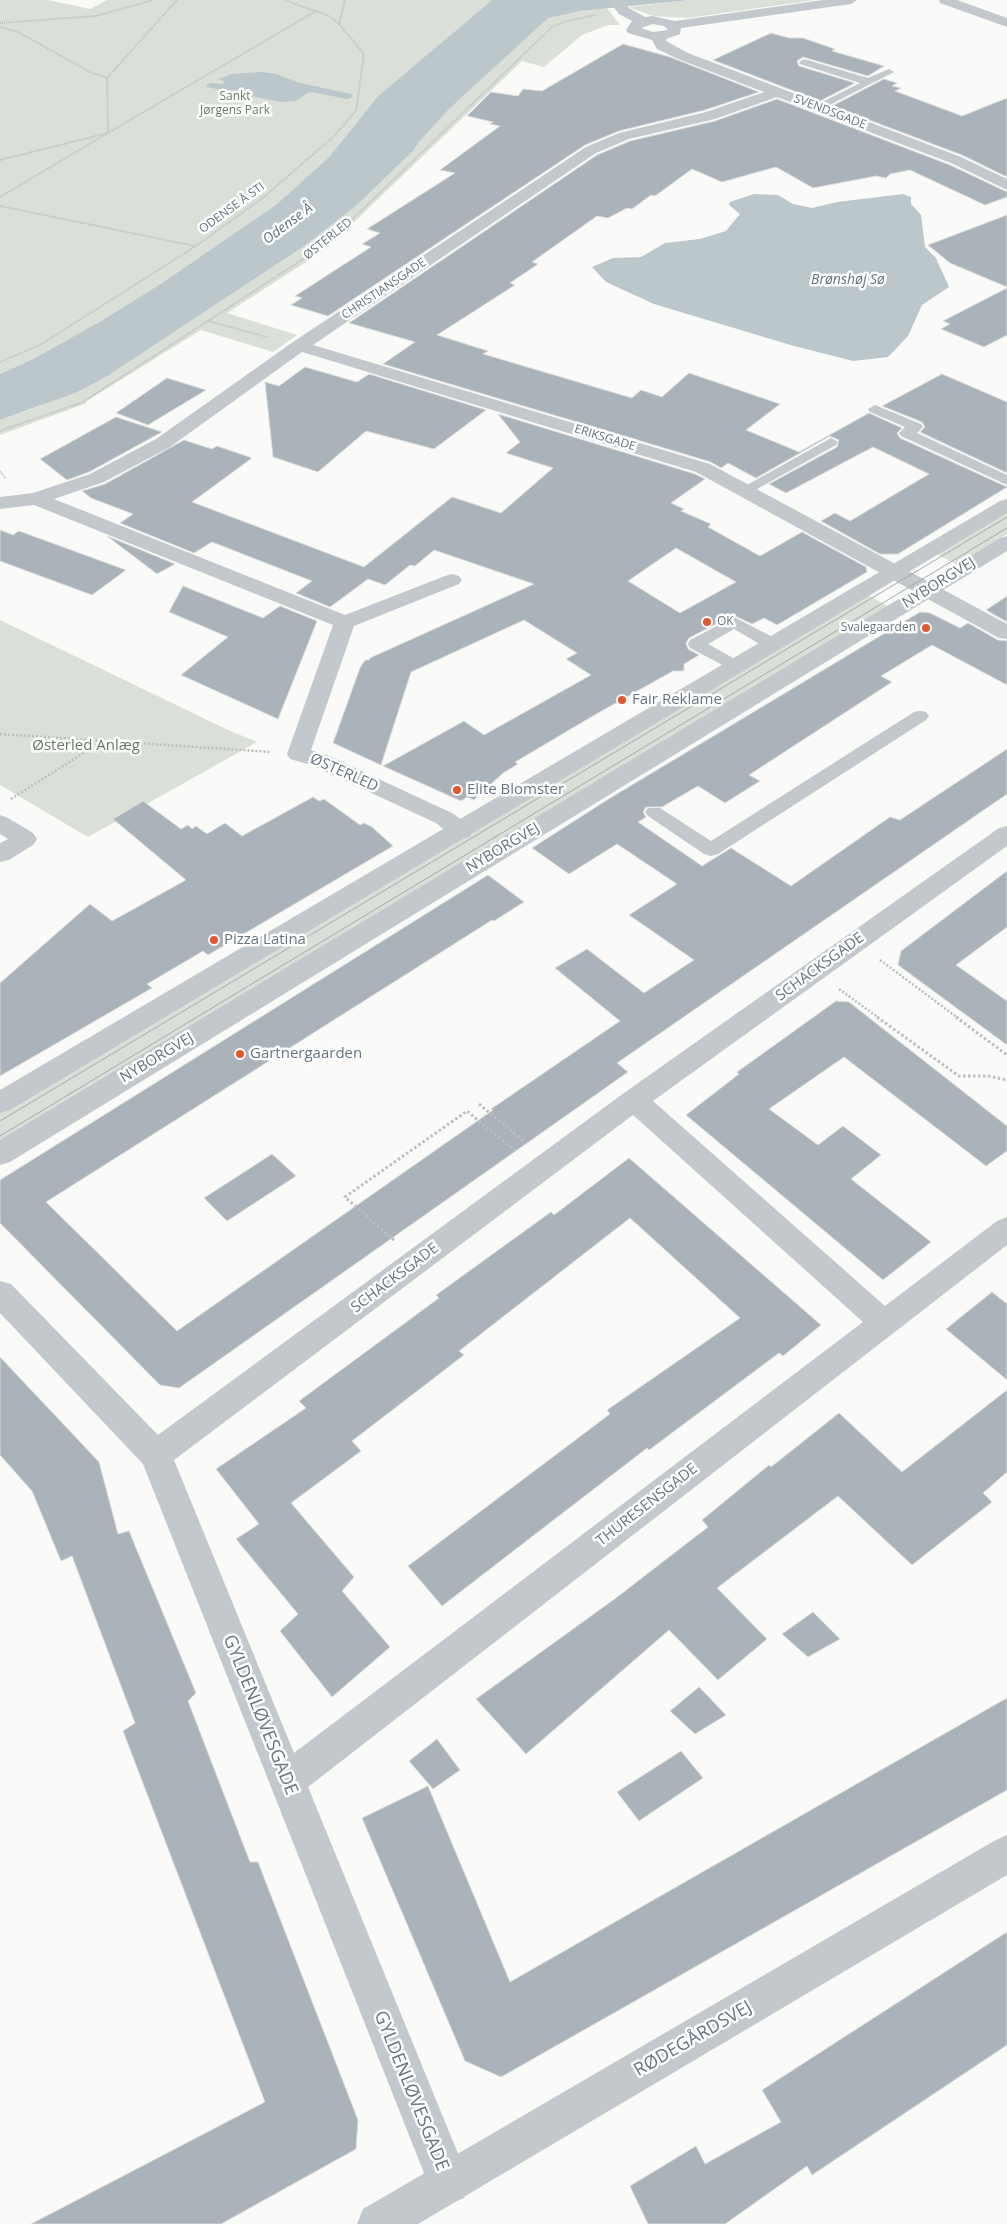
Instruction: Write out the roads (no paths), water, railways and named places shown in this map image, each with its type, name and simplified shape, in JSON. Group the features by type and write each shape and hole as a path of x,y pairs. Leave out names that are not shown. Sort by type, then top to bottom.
{"street":[{"path":"673,25 675,31 659,36 643,35 634,30 633,27 642,22 661,21 673,25 851,0"},
{"path":"945,0 1007,23"},
{"path":"619,6 642,22"},
{"name":"SVENDSGADE","path":"659,36 659,41 670,50 956,160 1007,185"},
{"name":"CHRISTIANSGADE","path":"0,503 36,499 97,478 163,443 299,346 591,150 624,136 660,126 710,116 777,92"},
{"name":"ERIKSGADE","path":"299,346 703,468 1007,633"},
{"path":"36,499 345,622 452,580"},
{"path":"0,1103 461,831 1007,505"},
{"name":"NYBORGVEJ","path":"0,1154 616,787 1007,542"},
{"name":"ØSTERLED","path":"345,622 298,754 319,760 444,818 461,831"},
{"path":"0,854 25,838 4,812"},
{"name":"SCHACKSGADE","path":"156,1455 634,1100 1007,834"},
{"path":"634,1100 884,1323"},
{"name":"THURESENSGADE","path":"287,1781 1007,1228"},
{"name":"GYLDENLØVESGADE","path":"0,1292 156,1455 449,2183"},
{"name":"RØDEGÅRDSVEJ","path":"378,2224 1007,1854"}],"lane":[{"path":"804,62 869,82"},
{"path":"818,108 889,72"},
{"path":"875,409 916,427 906,433 1007,481"},
{"path":"745,490 831,442"},
{"path":"736,667 696,644 734,622 774,644"},
{"path":"654,812 711,850 920,716"}],"water":[{"name":"Odense Å","path":"492,0 690,0 580,11 548,18 449,109 413,151 355,207 303,247 106,377 75,393 0,420 0,374 33,359 101,321 162,283 277,204 329,157 378,96"},
{"path":"261,72 276,74 300,83 351,94 353,97 347,99 312,92 307,93 296,101 281,102 207,87 207,84 221,84 225,82 218,79 232,74"},
{"name":"Brønshøj Sø","path":"754,194 778,195 793,204 812,208 837,202 903,194 911,197 911,204 921,215 925,247 936,258 949,287 922,305 908,336 888,357 853,361 794,346 654,304 606,282 592,267 613,258 641,257 665,243 700,239 726,231 740,214 729,205 730,202"}],"tram line":[{"path":"0,1121 1007,517"},
{"path":"0,1136 1007,528"}],"place":[{"name":"OK","path":"707,622"},
{"name":"Svalegaarden","path":"926,628"},
{"name":"Fair Reklame","path":"622,700"},
{"name":"Elite Blomster","path":"457,790"},
{"name":"Pizza Latina","path":"214,940"},
{"name":"Gartnergaarden","path":"240,1054"}],"park label":[{"name":"Sankt Jørgens Park","path":"235,104"},
{"name":"Østerled Anlæg","path":"86,746"}]}
